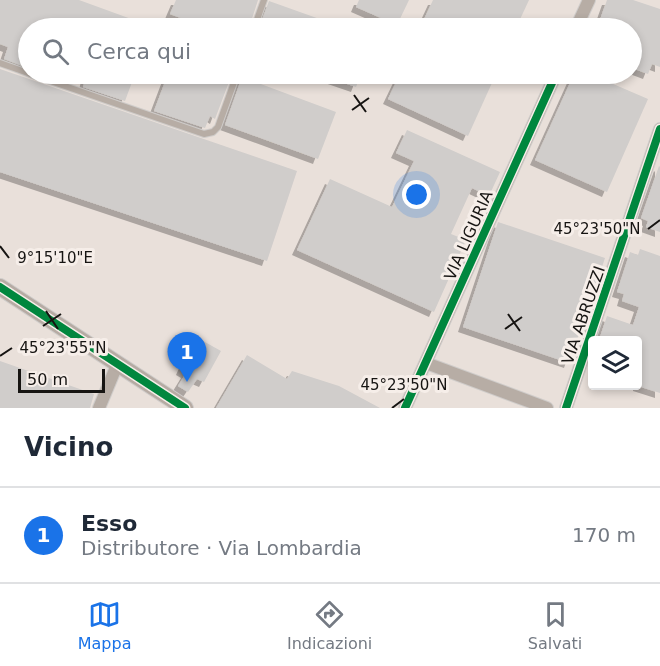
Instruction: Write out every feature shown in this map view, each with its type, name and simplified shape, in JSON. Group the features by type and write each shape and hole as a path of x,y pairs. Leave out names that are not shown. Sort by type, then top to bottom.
{"street":[{"path":"581,18 589,0"},
{"name":"VIA LIGURIA","path":"405,408 552,84"},
{"name":"VIA ABRUZZI","path":"566,408 660,129"},
{"path":"0,287 185,408"},
{"path":"426,363 547,408"},
{"path":"99,408 117,365"}],"lane":[{"path":"258,18 264,0"},
{"path":"0,63 18,69"},
{"path":"61,84 204,134 213,132 218,127 233,84"}],"shaded area":[{"path":"0,0 660,0 660,408 0,408"}],"building":[{"path":"0,0 79,0 128,18 18,18 18,64 4,59 8,47 0,44"},
{"path":"176,0 258,0 252,18 181,18 170,14"},
{"path":"359,0 409,0 400,18 381,18 356,7"},
{"path":"433,0 529,0 521,18 425,18"},
{"path":"607,0 633,0 660,9 660,67 652,64 648,74 642,72 642,18 601,18"},
{"path":"269,1 317,18 263,18"},
{"path":"0,69 18,75 18,84 44,84 297,171 267,261 0,172"},
{"path":"84,84 131,84 125,101 83,87"},
{"path":"164,84 228,84 215,119 210,116 205,128 154,111"},
{"path":"240,84 261,84 336,112 318,159 225,125"},
{"path":"395,84 491,84 468,136 388,99"},
{"path":"569,84 613,84 648,99 607,192 535,160"},
{"path":"407,130 500,172 489,196 472,188 451,234 466,240 434,312 297,250 330,179 392,207 414,161 396,153"},
{"path":"659,166 660,232 646,227 648,221 641,218"},
{"path":"498,222 605,258 569,363 463,327"},
{"path":"640,249 660,256 660,393 642,387 642,336 600,336 607,316 633,325 639,307 622,301 624,294 617,292 630,252 638,255"},
{"path":"196,337 221,351 204,382 197,379 188,392 178,386 186,373 181,370"},
{"path":"247,355 287,379 292,371 339,386 380,408 216,408"},
{"path":"0,361 94,394 90,408 0,408"}],"cycle path":[{"path":"405,408 551,84"},
{"path":"566,408 660,129"},
{"path":"0,287 185,408"}],"place":[{"name":"Esso","path":"187,382"}]}
